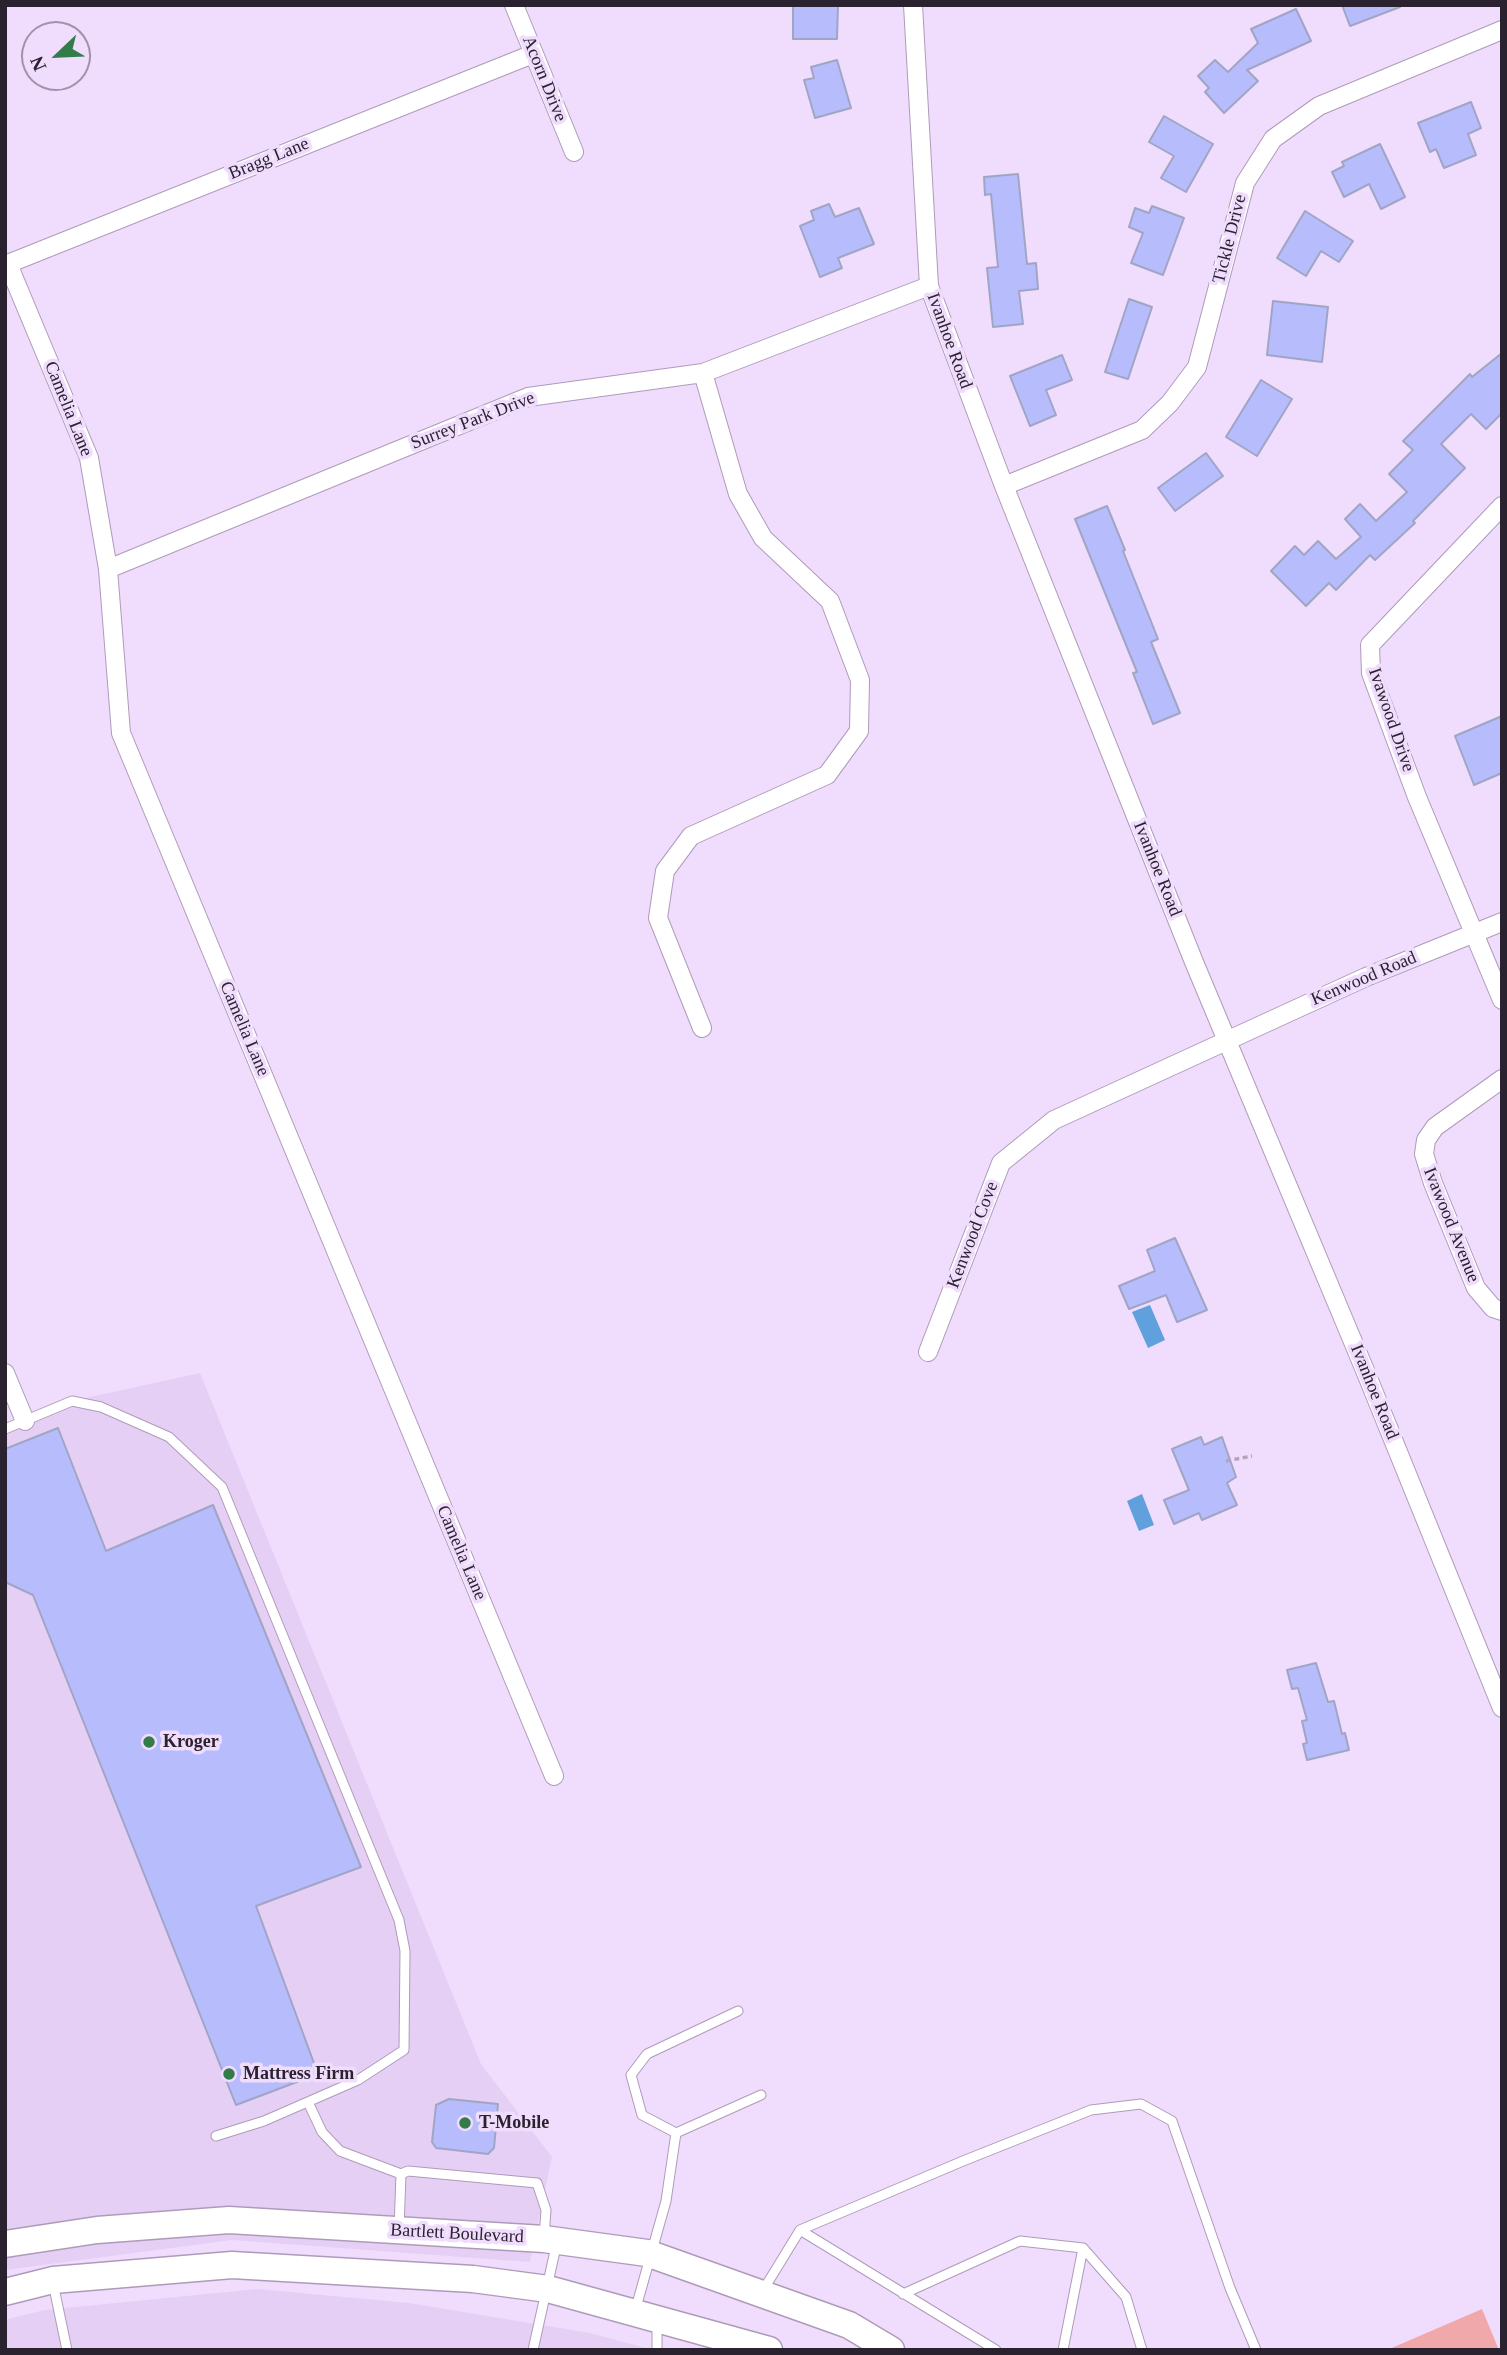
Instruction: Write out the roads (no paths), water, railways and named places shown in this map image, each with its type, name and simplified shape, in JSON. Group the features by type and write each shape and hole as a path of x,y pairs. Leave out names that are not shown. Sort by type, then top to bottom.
{"main road":[{"name":"Bartlett Boulevard","path":"5,2244 97,2230 229,2220 551,2240 650,2255 849,2325 891,2350"},
{"path":"5,2292 52,2280 232,2265 473,2279 548,2289 769,2350"}],"street":[{"name":"Acorn Drive","path":"514,5 574,152"},
{"name":"Ivanhoe Road","path":"913,5 929,286 1004,486 1227,1040 1502,1707"},
{"name":"Tickle Drive","path":"1004,486 1142,430 1170,403 1197,367 1245,183 1273,139 1318,106 1502,30"},
{"name":"Bragg Lane","path":"7,264 533,54"},
{"name":"Camelia Lane","path":"7,264 89,458 108,569 121,733 554,1776"},
{"name":"Surrey Park Drive","path":"108,569 528,397 704,373 929,286"},
{"path":"702,1028 658,918 665,871 691,836 827,775 859,731 860,680 830,601 763,538 738,494 704,373"},
{"name":"Ivawood Drive","path":"1474,933 1419,801 1371,673 1370,645 1502,506"},
{"name":"Kenwood Road","path":"1227,1040 1366,976 1502,922"},
{"path":"1474,933 1502,1000"},
{"name":"Kenwood Cove","path":"928,1352 1001,1163 1054,1120 1150,1078 1227,1040"},
{"name":"Ivawood Avenue","path":"1502,1079 1435,1127 1424,1147 1426,1164 1433,1183 1476,1288 1493,1308 1502,1311"},
{"path":"5,1373 25,1420"}],"lane":[{"path":"5,1429 72,1401 101,1408 169,1437 222,1487 399,1920 405,1951 404,2050 358,2080 264,2121 216,2136"},
{"path":"676,2133 642,2115 631,2075 647,2054 738,2011"},
{"path":"676,2133 761,2095"},
{"path":"308,2102 322,2132 340,2151 401,2174 408,2171 537,2183 546,2210 551,2240 548,2289 533,2350"},
{"path":"761,2294 800,2230 1091,2110 1141,2104 1172,2121 1230,2288 1256,2350"},
{"path":"657,2350 646,2315 650,2255 666,2201 676,2133"},
{"path":"399,2230 401,2174"},
{"path":"800,2230 996,2350"},
{"path":"903,2294 1020,2241 1083,2248 1126,2297 1142,2350"},
{"path":"1063,2350 1083,2248"},
{"path":"52,2280 67,2350"}],"water":[{"path":"1150,1305 1165,1340 1148,1348 1132,1312"},
{"path":"1142,1494 1154,1525 1139,1531 1127,1501"}],"place":[{"name":"Kroger","path":"149,1742"},
{"name":"Mattress Firm","path":"229,2074"},
{"name":"T-Mobile","path":"465,2123"}]}
